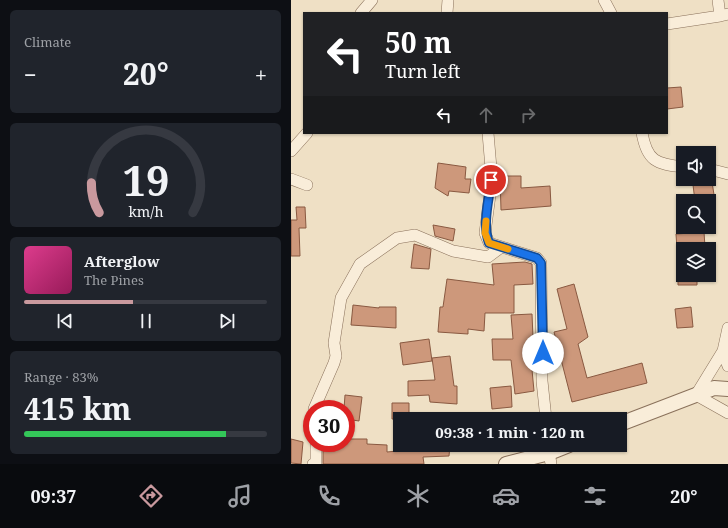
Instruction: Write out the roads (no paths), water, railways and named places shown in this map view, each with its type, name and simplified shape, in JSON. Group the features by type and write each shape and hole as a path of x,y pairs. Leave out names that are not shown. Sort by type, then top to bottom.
{"street":[{"path":"362,12 372,0"},
{"path":"447,0 447,12"},
{"path":"604,0 610,12"},
{"path":"668,24 724,15 718,0"},
{"path":"291,151 306,134"},
{"path":"488,134 491,180 485,233 489,243 500,248 537,258 541,263 542,381 545,412"},
{"path":"642,134 644,145 652,159 663,165 676,166"},
{"path":"716,171 728,174"},
{"path":"291,179 307,185"},
{"path":"318,400 336,356 334,343 341,298 360,264 397,238 415,235 453,250 488,257 500,248"},
{"path":"696,395 723,351 728,328"},
{"path":"723,351 728,366"},
{"path":"627,421 714,388 728,389"},
{"path":"696,395 728,413"},
{"path":"313,464 316,463 316,452"},
{"path":"507,464 549,454"}]}
